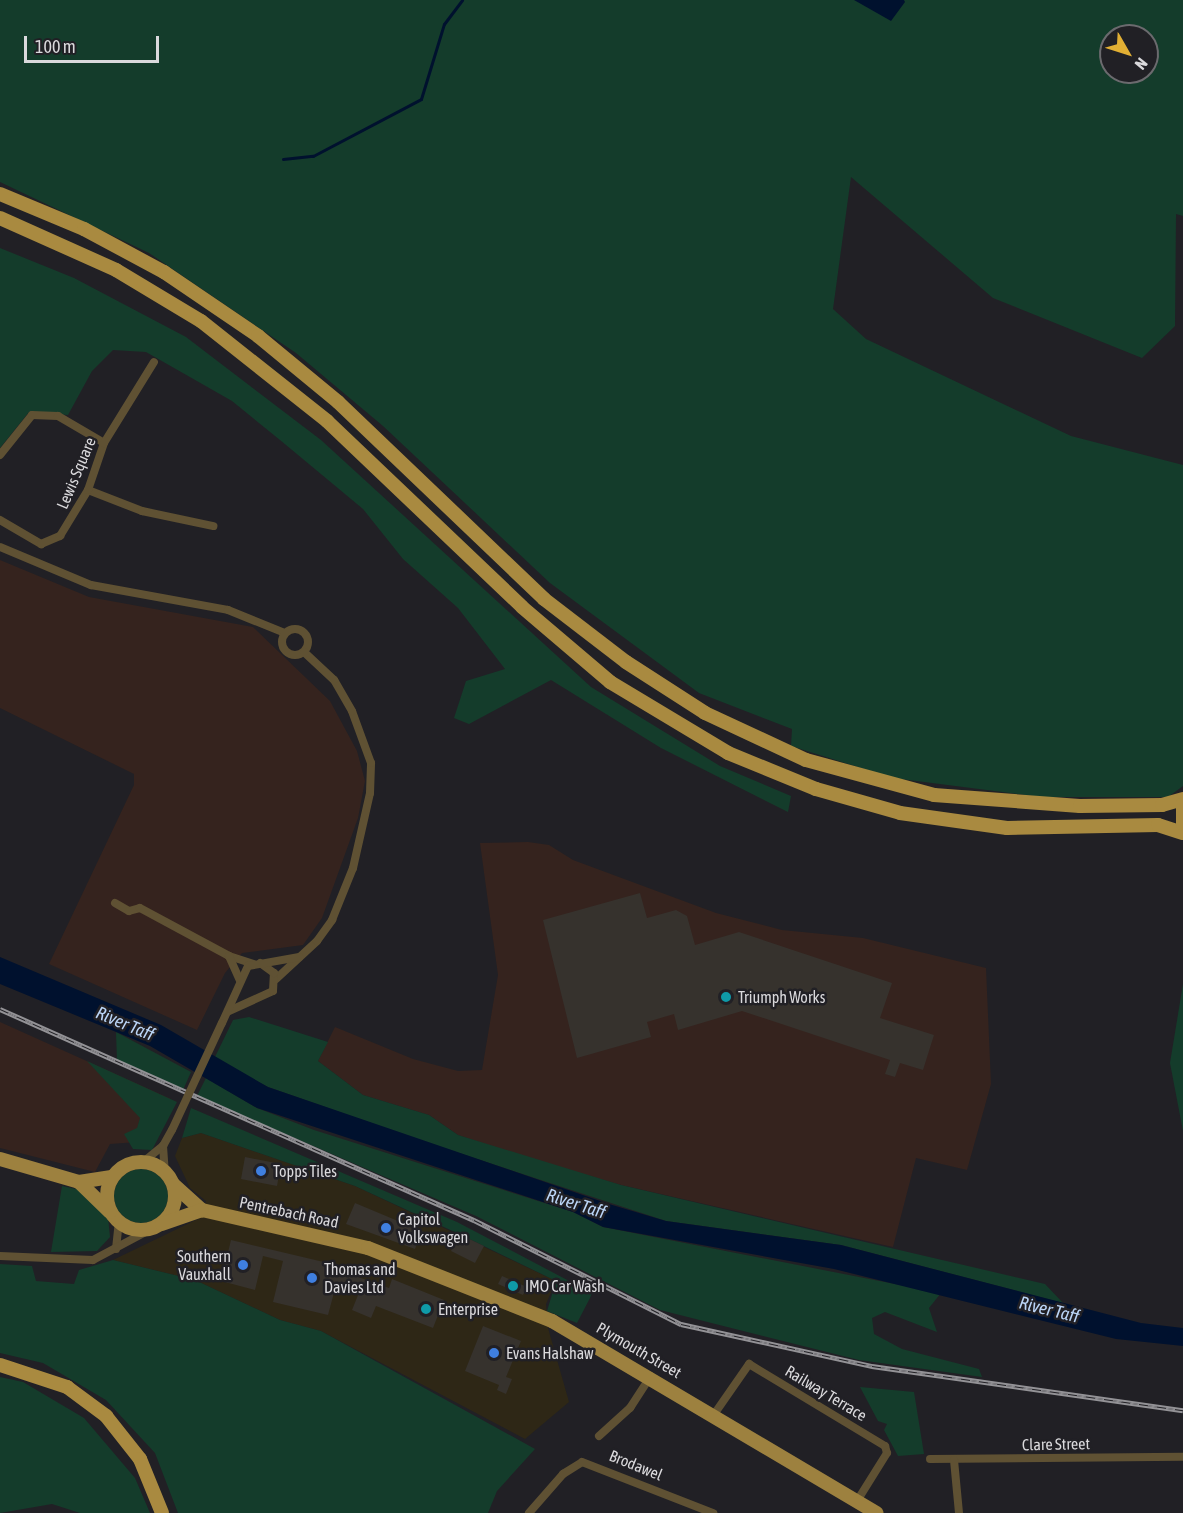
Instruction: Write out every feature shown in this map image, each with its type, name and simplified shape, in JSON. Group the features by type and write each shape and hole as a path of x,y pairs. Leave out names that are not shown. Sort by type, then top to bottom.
{"highway":[{"path":"0,194 84,229 164,272 258,336 338,402 544,599 626,662 705,713 806,760 934,795 1080,806 1162,805 1183,798"},
{"path":"0,218 116,270 210,328 327,421 522,607 610,682 728,753 816,789 910,815 1006,828 1158,825 1183,833"},
{"path":"1183,804 1183,824"},
{"path":"0,1365 67,1387 106,1416 140,1459 162,1513"}],"main road":[{"path":"0,1160 79,1182 112,1177 143,1162 165,1172 174,1185 174,1208 156,1227"},
{"path":"112,1177 107,1197 115,1218"},
{"path":"79,1182 115,1218 156,1227 202,1210"},
{"name":"Pentrebach Road","path":"174,1185 202,1210 368,1248"},
{"name":"Plymouth Street","path":"368,1248 552,1321 715,1413 866,1509"}],"street":[{"name":"Lewis Square","path":"0,520 46,543 65,530 88,490 104,443 154,362"},
{"path":"0,455 32,415 58,416 104,443"},
{"path":"88,490 142,511 213,526"},
{"path":"0,547 91,585 228,610 285,633 304,633 304,652"},
{"path":"228,1011 253,998 268,995 276,979 317,941 343,895 370,793 370,763 352,711 333,680 304,652 285,650 285,633"},
{"path":"115,903 129,911 141,908 229,956 257,963 301,957"},
{"path":"229,956 241,984 253,998"},
{"path":"257,963 276,979"},
{"path":"143,1162 163,1146 241,984 257,963"},
{"path":"163,1146 165,1172"},
{"path":"115,1218 116,1249"},
{"path":"0,1256 93,1260 156,1227"},
{"name":"Railway Terrace","path":"715,1413 749,1364 875,1440 887,1453 866,1509"},
{"path":"599,1436 630,1408 651,1376"},
{"name":"Clare Street","path":"930,1459 1183,1457"},
{"path":"954,1460 959,1513"},
{"name":"Brodawel","path":"529,1513 563,1474 590,1462 713,1513"}],"shaded area":[{"path":"0,560 89,597 253,627 330,701 357,751 365,781 358,818 322,918 303,945 242,953 225,973 197,1030 49,964 134,785 134,774 0,708"},
{"path":"528,842 549,845 573,860 716,913 782,930 863,938 986,968 991,1084 967,1170 916,1158 893,1247 621,1185 518,1155 458,1135 429,1115 363,1095 318,1061 335,1027 413,1059 458,1071 482,1070 498,975 480,843"},
{"path":"0,1022 171,1099 151,1141 110,1144 95,1172 0,1148"},
{"path":"201,1133 355,1186 556,1281 546,1304 548,1328 569,1402 525,1439 321,1331 280,1320 195,1280 113,1260 202,1217 206,1201 190,1188 175,1156 182,1138"}],"green space":[{"path":"0,0 1183,0 1183,216 1176,214 1175,326 1142,358 993,298 851,177 833,309 866,339 1071,436 1183,465 1183,786 1168,797 1041,797 893,778 791,746 792,729 699,693 550,583 383,426 296,353 149,253 0,182"},
{"path":"0,248 74,278 186,337 321,440 591,687 720,766 791,796 788,812 661,748 551,680 469,724 454,718 466,681 505,669 458,608 403,559 363,509 280,440 232,401 146,352 113,350 92,371 68,415 29,412 0,448"},
{"path":"1183,984 1183,1131 1170,1063"},
{"path":"249,1017 328,1042 318,1061 363,1095 429,1115 458,1135 621,1185 1045,1284 1063,1303 841,1245 666,1221 419,1140 268,1087 214,1059 233,1020"},
{"path":"116,1032 191,1072 183,1090 117,1060"},
{"path":"87,1061 177,1102 152,1150 133,1149 124,1134 137,1128 140,1118"},
{"path":"206,1078 257,1108 314,1130 573,1212 603,1227 941,1293 929,1308 937,1332 885,1312 872,1318 874,1334 902,1349 979,1369 982,1377 859,1360 660,1310 476,1216 197,1096"},
{"path":"191,1108 457,1222 592,1293 590,1298 577,1323 547,1311 556,1281 459,1234 355,1186 201,1133 182,1138"},
{"path":"141,1169 151,1171 160,1177 166,1186 168,1196 166,1206 160,1215 151,1221 141,1223 131,1221 122,1215 116,1206 114,1196 116,1186 122,1177 131,1171"},
{"path":"62,1186 81,1190 108,1217 110,1237 97,1251 51,1252"},
{"path":"113,1260 195,1280 280,1320 321,1331 535,1449 497,1491 488,1513 178,1513 155,1453 106,1400 43,1363 0,1353 0,1264 32,1266 36,1281 74,1284 79,1270"},
{"path":"0,1377 23,1382 84,1418 135,1478 150,1513 80,1513 52,1504 0,1513"},
{"path":"860,1387 914,1392 924,1454 898,1456 884,1430 887,1424 878,1421"}],"water":[{"path":"854,0 904,0 905,2 891,21"},
{"name":"River Taff","path":"0,957 161,1025 268,1087 609,1204 666,1221 841,1245 1141,1323 1183,1328 1183,1346 1116,1339 834,1269 603,1227 573,1212 257,1108 150,1046 0,984"}],"building":[{"name":"Triumph Works","path":"640,893 647,918 676,910 687,916 695,945 739,932 892,983 880,1018 934,1035 923,1070 900,1063 895,1077 885,1074 890,1060 742,1011 678,1030 674,1014 647,1022 651,1037 577,1058 543,920"},
{"name":"Topps Tiles","path":"245,1157 281,1164 277,1186 241,1179"},
{"name":"Capitol Volkswagen","path":"355,1203 429,1234 425,1244 418,1241 415,1249 346,1224"},
{"path":"459,1234 484,1246 475,1263 451,1251"},
{"path":"231,1240 349,1268 347,1273 389,1288 392,1279 444,1300 433,1328 376,1306 371,1318 352,1310 358,1295 341,1288 335,1289 328,1315 273,1302 283,1261 263,1256 255,1290 221,1281"},
{"name":"IMO Car Wash","path":"502,1276 527,1287 523,1295 498,1284"},
{"name":"Evans Halshaw","path":"483,1326 521,1341 506,1377 512,1379 506,1394 497,1390 499,1385 465,1371"}],"waterway":[{"path":"283,159 313,156 421,99 444,24 462,0"}],"railway":[{"path":"0,1009 474,1220 681,1324 872,1366 1183,1410"}],"place":[{"name":"Triumph Works","path":"726,997"},
{"name":"Topps Tiles","path":"261,1171"},
{"name":"Capitol Volkswagen","path":"386,1228"},
{"name":"Southern Vauxhall","path":"243,1265"},
{"name":"Thomas and Davies Ltd","path":"312,1278"},
{"name":"IMO Car Wash","path":"513,1286"},
{"name":"Enterprise","path":"426,1309"},
{"name":"Evans Halshaw","path":"494,1353"}]}
